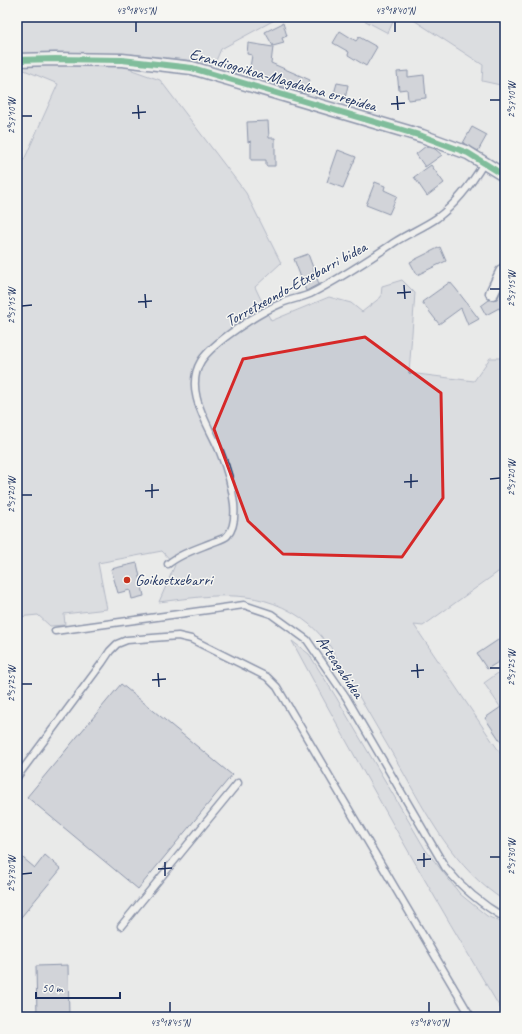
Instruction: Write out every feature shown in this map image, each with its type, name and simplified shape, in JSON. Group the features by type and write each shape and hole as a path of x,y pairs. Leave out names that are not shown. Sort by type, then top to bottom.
{"street":[{"name":"Erandiogoikoa-Magdalena errepidea","path":"17,60 122,60 192,68 422,136 468,152 505,176"},
{"path":"492,293 502,272 505,269"}],"lane":[{"name":"Torretxeondo-Etxebarri bidea","path":"168,564 175,558 227,536 233,527 235,513 233,494 228,472 200,410 196,396 196,376 201,361 224,338 264,312 282,303 309,295 351,272 403,237 438,218 471,184 484,163"},
{"name":"Arteagabidea","path":"55,631 244,605 271,614 307,640 346,697 445,867 458,883 480,903 505,918"},
{"path":"17,777 110,651 117,644 128,640 178,636 192,639 267,677 277,687 471,1017"},
{"path":"121,926 238,783"}],"highlighted area":[{"path":"365,337 441,393 443,498 402,557 283,554 248,521 214,429 243,359"}],"shaded area":[{"path":"17,17 280,17 221,49 215,63 131,54 132,70 160,80 246,193 281,263 255,287 271,321 329,297 351,303 362,312 381,297 382,286 402,280 415,293 409,373 474,381 490,358 505,358 505,567 423,626 414,625 505,760 505,901 487,888 471,873 444,840 432,822 330,646 312,626 292,612 256,598 237,596 199,597 159,602 175,565 162,551 98,563 107,609 64,614 65,625 50,626 38,615 17,617 17,157 24,160 58,84 17,67"},
{"path":"358,17 395,17 388,33"},
{"path":"409,17 505,17 505,86 482,81 483,65"},
{"path":"292,641 309,654 336,697 425,849 460,894 487,916 505,924 505,1016 396,830"},
{"path":"505,668 505,714 484,683"}],"building":[{"path":"283,23 287,36 282,38 284,43 273,46 265,32"},
{"path":"340,31 356,41 359,37 377,47 366,66 348,55 349,52 333,43"},
{"path":"248,43 273,47 271,63 310,80 304,93 276,85 266,77 249,74 252,55 247,54"},
{"path":"408,71 408,77 424,75 426,98 408,100 407,89 399,90 397,72"},
{"path":"337,83 348,85 345,99 333,97"},
{"path":"268,121 269,138 275,138 275,166 266,166 266,160 251,160 251,141 248,142 247,122"},
{"path":"472,127 487,135 478,151 463,143"},
{"path":"426,146 435,149 442,155 425,167 416,154"},
{"path":"338,150 356,157 343,188 327,182"},
{"path":"431,165 444,183 427,196 414,177"},
{"path":"375,182 385,186 384,190 397,196 389,214 366,205"},
{"path":"440,247 446,261 417,275 410,262"},
{"path":"308,254 319,284 306,291 294,259"},
{"path":"450,282 479,319 468,325 461,308 439,324 422,302"},
{"path":"505,288 505,317 499,308 486,315 481,306 489,300 497,299 501,291"},
{"name":"Goikoetxebarri","path":"137,563 144,596 132,599 130,590 118,593 111,569"},
{"path":"501,638 505,644 505,658 487,669 477,654"},
{"path":"121,684 232,775 138,889 27,797"},
{"path":"501,707 505,713 505,748 485,718"},
{"path":"17,853 35,868 45,855 61,869 17,922"},
{"path":"68,965 69,1017 37,1017 36,966"}],"cycle path":[{"path":"17,60 122,60 192,68 422,136 468,153 505,176"}],"place":[{"name":"Goikoetxebarri","path":"127,580"}]}
